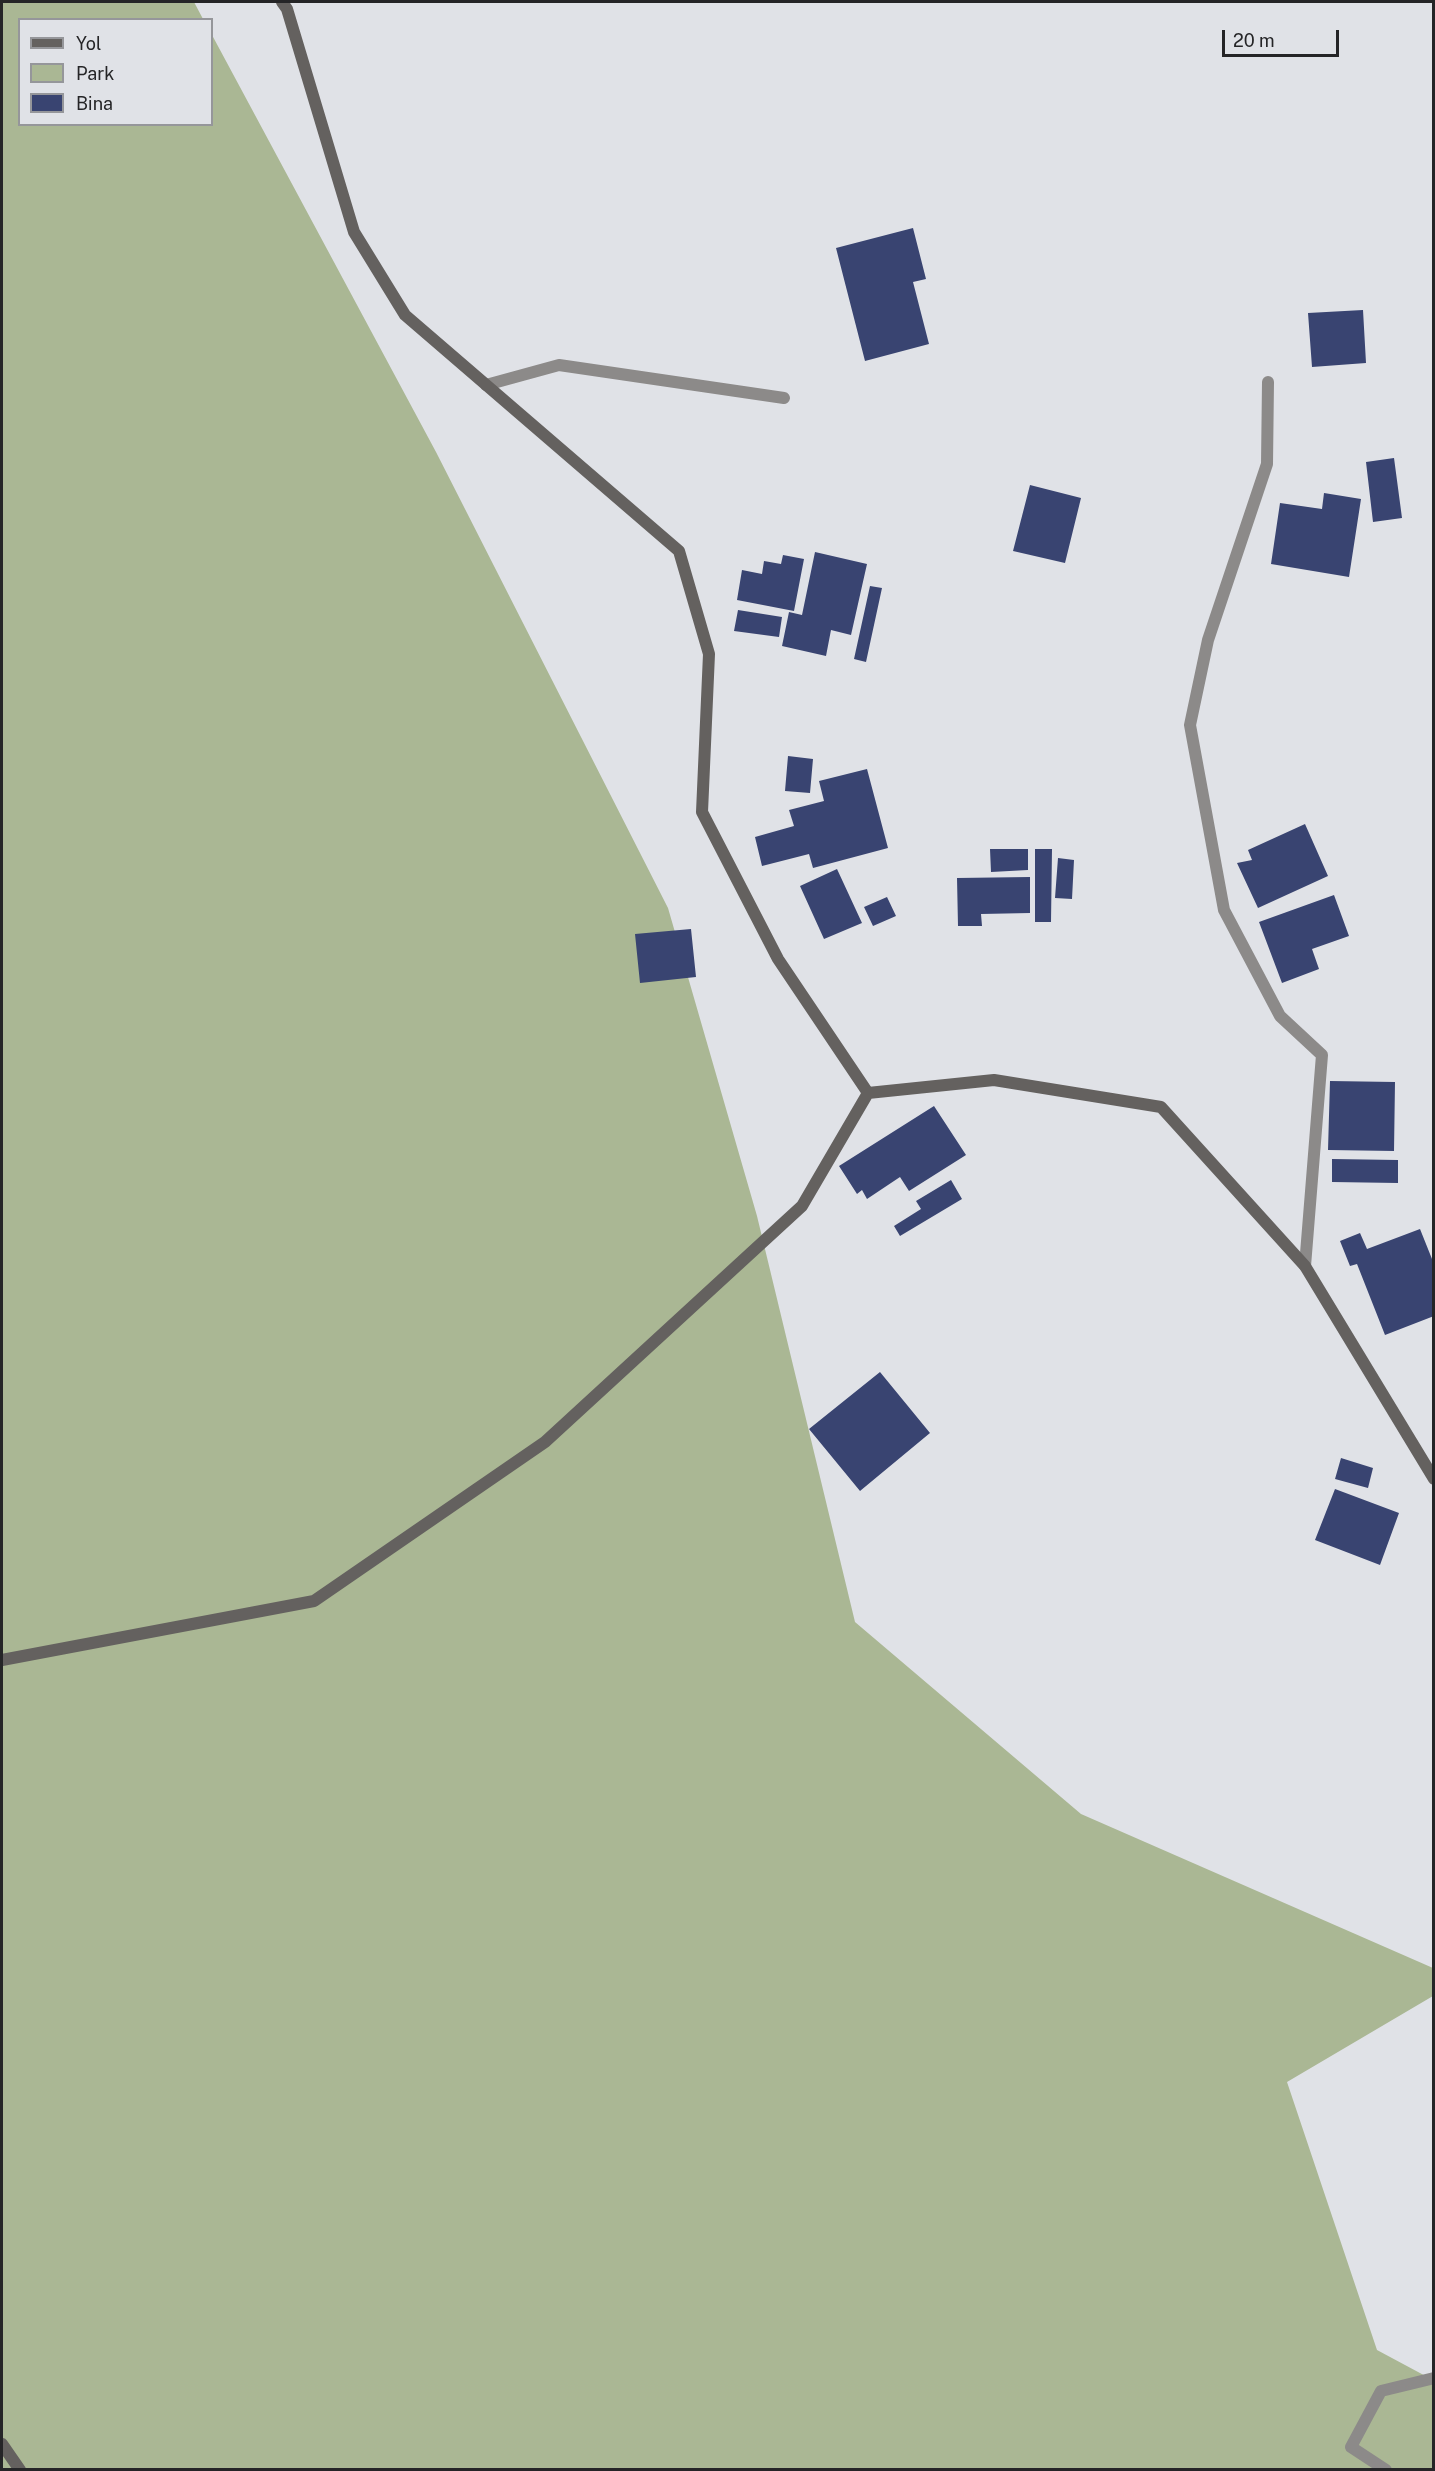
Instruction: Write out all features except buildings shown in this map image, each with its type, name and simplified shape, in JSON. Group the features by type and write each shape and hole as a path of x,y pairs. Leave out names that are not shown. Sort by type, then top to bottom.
{"street":[{"path":"282,2 287,9 354,232 405,315 679,550 709,654 702,812 778,959 868,1093"},
{"path":"486,385 559,365 784,398"},
{"path":"1268,382 1267,464 1208,640 1190,725 1224,910 1280,1016 1322,1055 1305,1266"},
{"path":"868,1093 994,1080 1161,1107 1305,1266 1434,1479"},
{"path":"2,1660 314,1600 545,1442 802,1206 868,1093"},
{"path":"1386,2469 1351,2446 1381,2391 1434,2378"},
{"path":"2,2444 20,2469"}],"green space":[{"path":"2,2 194,2 202,18 18,18 18,126 213,126 213,37 436,452 668,908 757,1216 855,1622 1081,1814 1433,1968 1433,1996 1287,2082 1377,2350 1433,2380 1433,2469 2,2470"}]}
